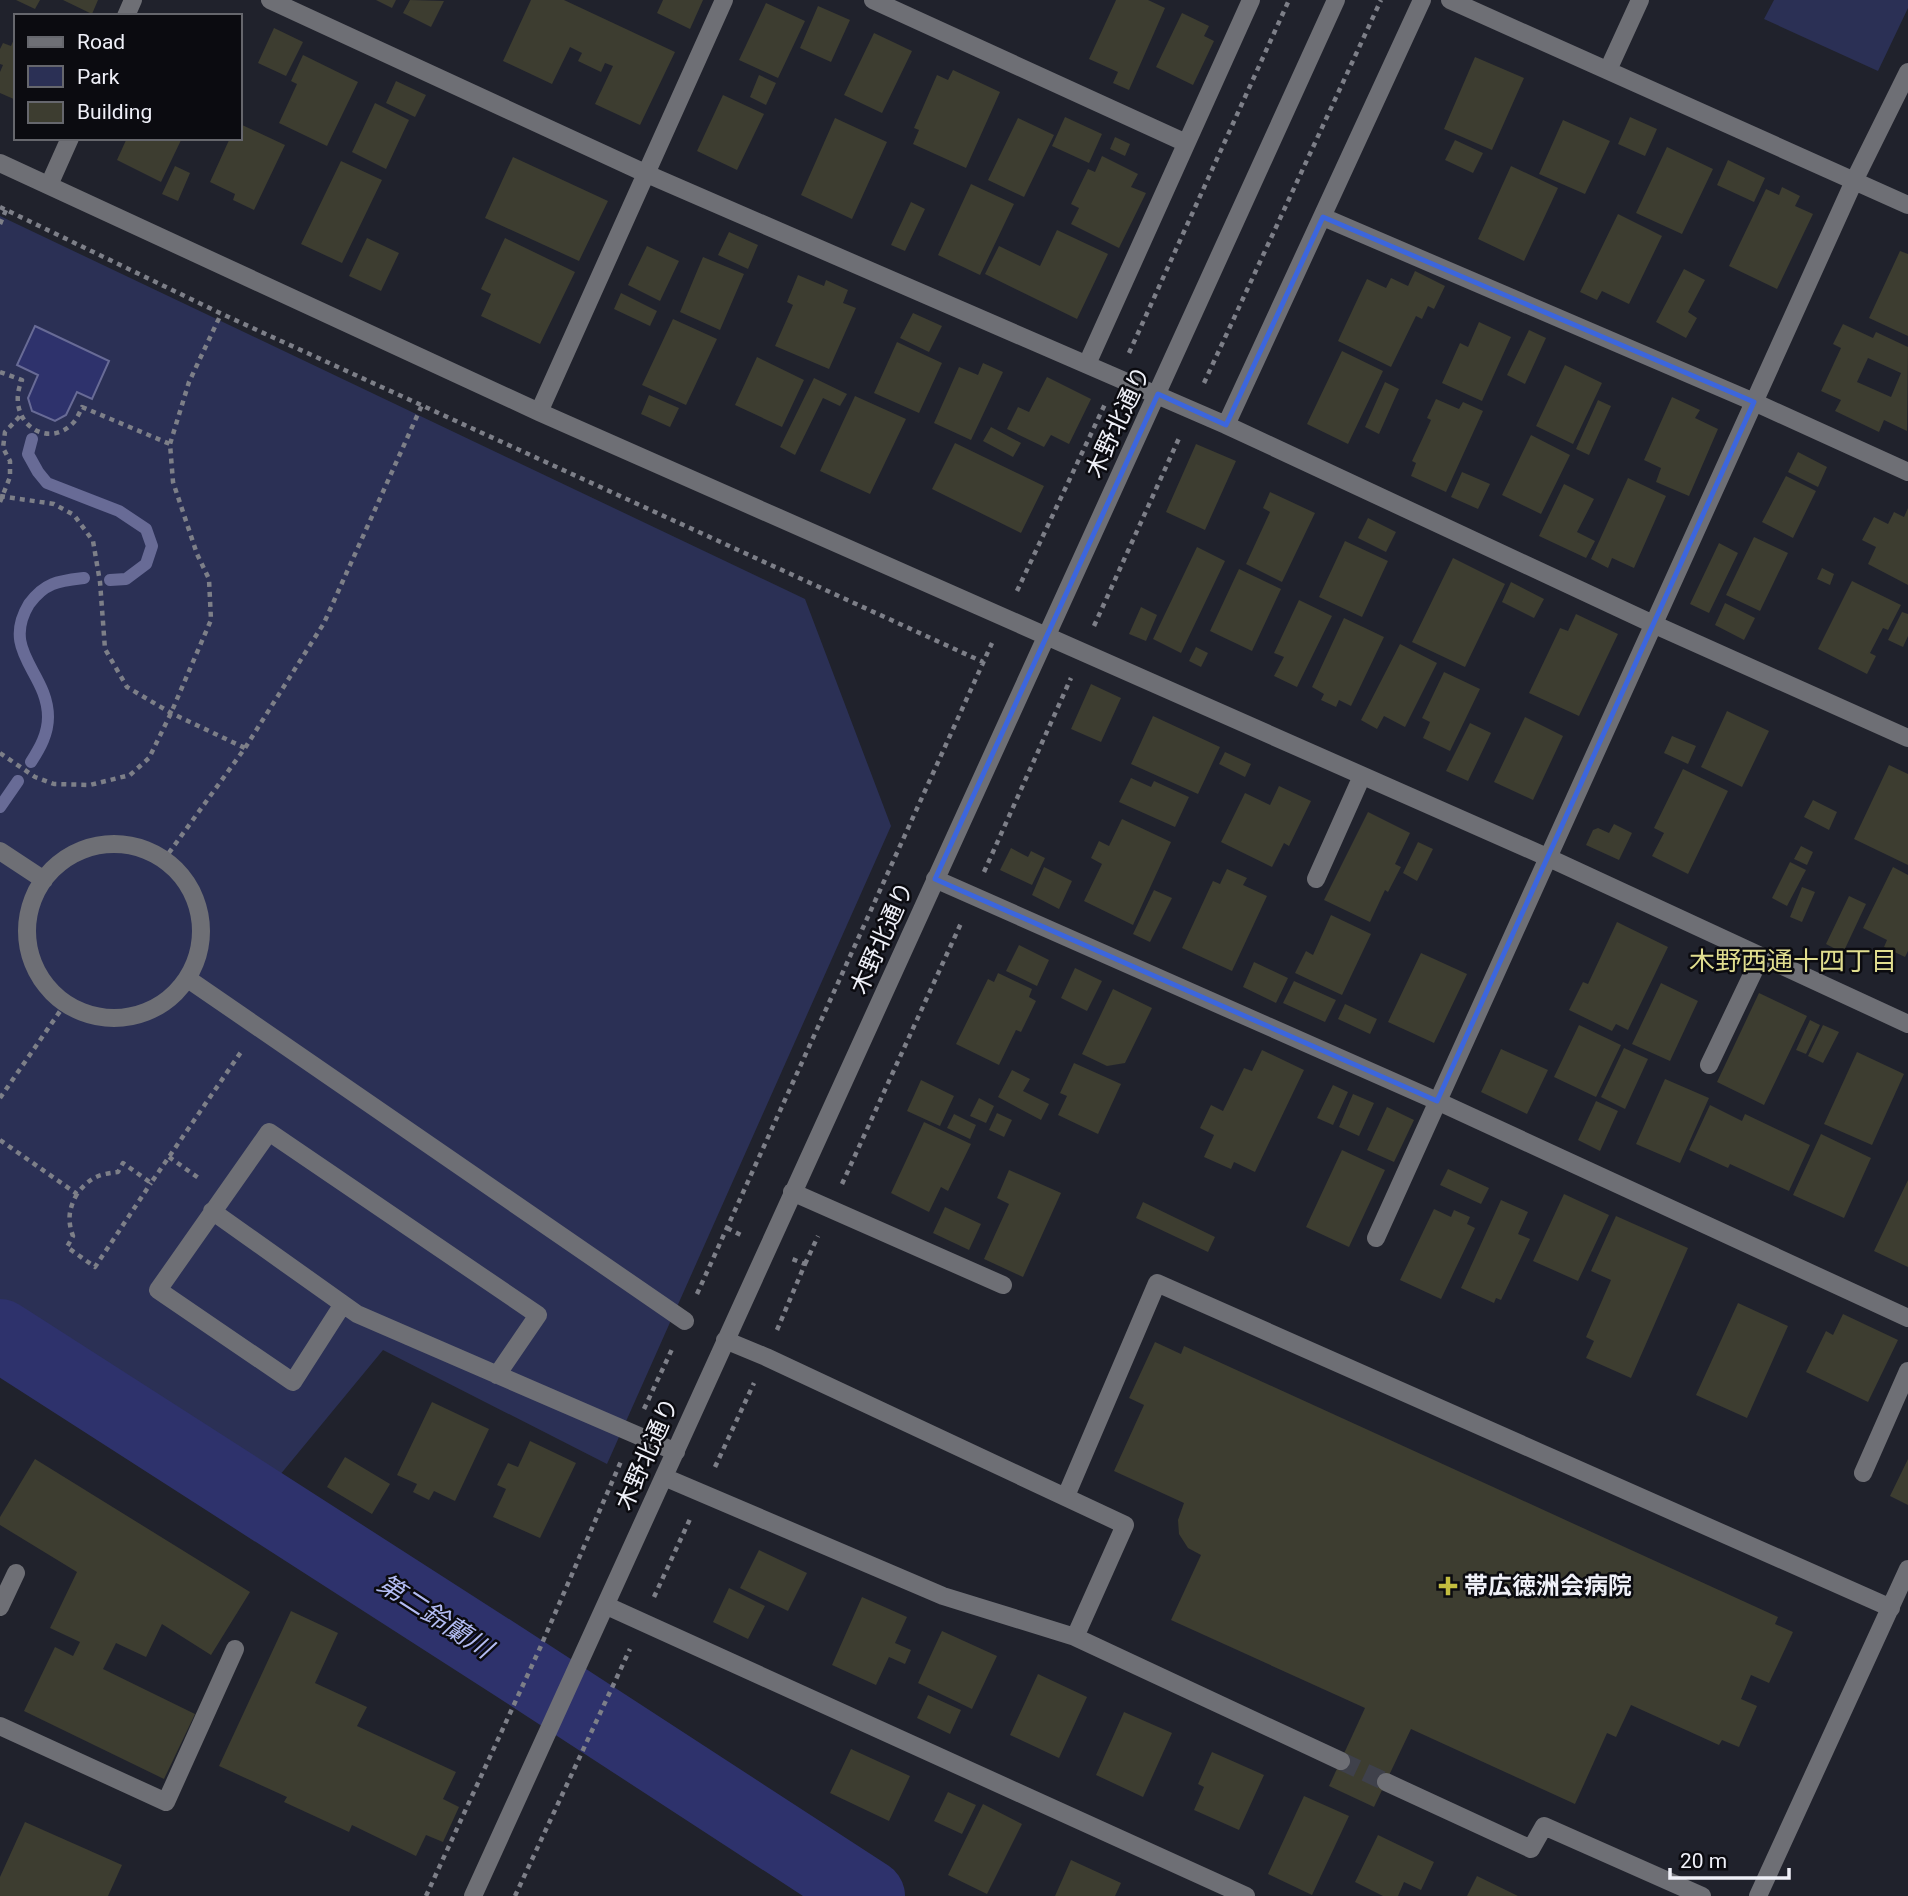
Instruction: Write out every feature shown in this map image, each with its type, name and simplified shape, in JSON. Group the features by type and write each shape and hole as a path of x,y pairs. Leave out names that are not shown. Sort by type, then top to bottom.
{"street":[{"path":"270,0 647,174 1158,394 1653,624 1908,738"},
{"path":"539,412 724,0"},
{"path":"873,0 1186,143"},
{"path":"1087,364 1251,0"},
{"name":"木野北通り","path":"473,1896 1336,0"},
{"path":"1226,425 1422,0"},
{"path":"1450,0 1908,205"},
{"path":"1608,70 1640,0"},
{"path":"1376,1238 1855,179 1908,72"},
{"path":"49,185 69,140"},
{"path":"0,163 539,412 1549,858 1908,1024"},
{"path":"1323,217 1754,402 1908,472"},
{"path":"1317,879 1362,776"},
{"path":"122,844 151,852 176,869 193,893 201,922 199,952 188,979 163,1004 131,1018 96,1017 65,1004 40,979 28,946 29,912 44,880 65,859 93,847 122,844"},
{"path":"0,850 44,880"},
{"path":"935,879 1437,1101 1908,1318"},
{"path":"1709,1065 1760,956"},
{"path":"188,979 685,1321"},
{"path":"343,1304 293,1382 158,1290 269,1132 538,1315 497,1375"},
{"path":"792,1192 1003,1285"},
{"path":"212,1211 357,1314 676,1452"},
{"path":"1066,1496 1157,1283 1891,1608"},
{"path":"725,1340 1125,1525 1075,1637"},
{"path":"1863,1473 1908,1371"},
{"path":"664,1477 943,1596 1075,1637 1341,1761"},
{"path":"1758,1896 1908,1569"},
{"path":"0,1607 16,1573"},
{"path":"607,1606 1246,1896"},
{"path":"0,1726 166,1802 234,1649"},
{"path":"1386,1782 1531,1849 1544,1826 1702,1896"}],"path":[{"path":"426,1896 983,662 1118,377 1289,0"},
{"path":"0,207 222,314 983,662"},
{"path":"0,224 6,210"},
{"path":"0,753 34,777 54,784 90,785 130,775 149,758 211,620 209,579 197,554 173,482 170,444 189,382 222,314"},
{"path":"0,372 22,380 16,404 20,416 31,428 46,433 61,431 74,422 82,407 170,444"},
{"path":"163,861 246,748 324,623 422,405"},
{"path":"0,502 10,477 10,461 4,448 5,432 20,416"},
{"path":"1,496 54,504 74,515 93,541 100,582 105,649 127,687 171,713 246,748"},
{"path":"0,1098 65,1004"},
{"path":"151,1183 123,1163 117,1172 100,1174 87,1180 71,1204 68,1224 73,1236 67,1247 94,1267 258,1028"},
{"path":"0,1140 77,1194"},
{"path":"169,1157 224,1196"},
{"path":"515,1896 766,1357 806,1264 727,1228"}],"highlighted area":[{"path":"1323,217 1754,402 1437,1101 935,879 1158,394 1226,425"}],"green space":[{"path":"1774,0 1908,0 1908,8 1878,71 1764,19"},
{"path":"0,216 805,599 891,826 607,1464 383,1350 270,1487 0,1311"}],"shaded area":[{"path":"35,326 109,361 92,399 77,392 66,415 55,421 32,411 28,398 38,375 17,365"}],"building":[{"path":"16,0 40,0 35,9"},
{"path":"63,0 98,0 92,14"},
{"path":"376,0 396,0 392,8"},
{"path":"410,0 444,1 431,27 403,13"},
{"path":"531,0 564,0 675,52 640,125 595,104 613,66 605,63 601,72 578,61 582,53 570,47 552,84 503,61"},
{"path":"663,0 703,0 690,29 657,13"},
{"path":"1116,0 1148,0 1165,8 1129,90 1113,83 1118,72 1089,59"},
{"path":"766,3 805,21 778,78 739,60"},
{"path":"818,6 850,20 831,62 800,48"},
{"path":"1182,13 1209,26 1204,36 1214,41 1193,85 1156,67"},
{"path":"274,28 303,42 286,76 258,63"},
{"path":"874,33 912,51 882,113 844,95"},
{"path":"14,39 14,99 0,93 0,72 3,65 0,64 0,49 3,43 11,46"},
{"path":"303,55 358,82 327,146 279,123 297,84 291,81"},
{"path":"1475,57 1524,78 1492,150 1444,129"},
{"path":"953,70 1000,92 966,168 913,144 919,130 914,128 937,75 948,80"},
{"path":"759,75 776,83 766,105 750,97"},
{"path":"396,81 426,95 415,117 386,103"},
{"path":"723,95 764,114 737,170 697,151"},
{"path":"375,103 409,120 386,169 352,152"},
{"path":"1065,117 1102,134 1089,163 1052,146"},
{"path":"1630,117 1657,129 1645,156 1618,144"},
{"path":"835,118 887,142 852,219 801,195"},
{"path":"1018,118 1054,135 1024,197 988,180"},
{"path":"1563,120 1610,141 1585,194 1539,174"},
{"path":"242,125 285,145 254,210 233,200 235,194 210,182 229,140 242,140"},
{"path":"1115,137 1130,144 1125,156 1110,149"},
{"path":"126,140 181,140 161,182 117,160"},
{"path":"1455,140 1483,153 1473,173 1445,160"},
{"path":"1667,147 1713,169 1682,234 1636,213"},
{"path":"1102,156 1138,174 1131,187 1146,193 1119,248 1071,224 1079,208 1071,204 1088,169 1095,172"},
{"path":"513,157 608,201 579,261 485,218"},
{"path":"1728,160 1765,178 1754,202 1717,185"},
{"path":"341,161 382,180 342,263 301,244"},
{"path":"175,166 190,173 178,201 162,194"},
{"path":"1511,166 1558,188 1524,261 1478,239"},
{"path":"971,184 1014,204 980,275 938,255"},
{"path":"1782,187 1800,196 1795,206 1813,214 1777,289 1729,266 1766,189 1779,195"},
{"path":"911,202 925,209 905,251 891,245"},
{"path":"1618,214 1662,236 1629,304 1602,291 1597,300 1580,292"},
{"path":"1057,230 1108,254 1077,319 985,274 999,246 1040,266"},
{"path":"729,232 758,245 748,269 718,255"},
{"path":"367,238 399,253 381,291 349,276"},
{"path":"505,238 575,272 540,344 481,316 491,294 481,289"},
{"path":"647,246 679,261 660,301 628,285"},
{"path":"1900,251 1908,254 1908,336 1869,318"},
{"path":"703,257 744,274 720,330 680,312"},
{"path":"1684,269 1705,280 1688,312 1697,318 1686,338 1656,322"},
{"path":"1415,271 1445,286 1434,309 1428,306 1422,319 1416,316 1391,367 1338,341 1367,279 1386,288 1391,278 1408,286"},
{"path":"798,275 824,286 826,280 848,290 843,303 856,308 829,369 775,346 793,305 787,302"},
{"path":"621,293 657,311 650,326 614,309"},
{"path":"913,313 942,326 929,352 900,338"},
{"path":"673,319 717,339 686,405 642,385"},
{"path":"1479,322 1511,337 1482,401 1442,383 1460,343 1468,347"},
{"path":"1843,324 1873,338 1876,332 1908,347 1907,431 1884,420 1879,432 1835,411 1841,400 1821,391 1841,348 1833,344","holes":["1868,358 1901,373 1891,397 1857,382"]},
{"path":"1529,330 1546,338 1525,384 1507,375"},
{"path":"897,342 942,363 919,413 874,393"},
{"path":"1342,351 1383,371 1348,444 1307,424"},
{"path":"757,357 804,380 782,427 735,405"},
{"path":"983,363 1003,372 971,440 934,423 959,367 978,375"},
{"path":"1565,365 1602,383 1573,444 1536,426"},
{"path":"1047,377 1091,399 1069,444 1051,435 1044,447 1007,429 1018,407 1029,412"},
{"path":"814,378 847,394 840,406 823,398 795,455 780,447"},
{"path":"1385,382 1399,389 1379,434 1365,427"},
{"path":"649,395 679,408 670,427 641,414"},
{"path":"855,396 906,419 870,494 820,471"},
{"path":"1672,397 1700,410 1695,418 1718,429 1689,496 1656,482 1661,468 1644,460"},
{"path":"1436,399 1459,409 1463,402 1483,411 1446,492 1411,476 1416,463 1412,461 1431,420 1427,418"},
{"path":"1598,400 1611,406 1589,455 1576,449"},
{"path":"991,427 1021,443 1013,457 983,441"},
{"path":"1531,435 1570,455 1541,514 1502,495"},
{"path":"955,443 1044,486 1021,533 932,489"},
{"path":"1196,444 1236,461 1205,530 1166,512"},
{"path":"1798,452 1827,467 1818,487 1788,472"},
{"path":"1462,472 1490,484 1478,509 1451,497"},
{"path":"1786,476 1816,491 1793,538 1762,522"},
{"path":"1628,478 1666,496 1634,568 1612,558 1608,568 1591,559"},
{"path":"1564,484 1594,499 1577,532 1595,541 1586,558 1539,536"},
{"path":"1270,492 1315,513 1282,582 1246,564 1270,512 1263,508"},
{"path":"1908,508 1908,585 1868,564 1876,547 1862,540 1874,517 1888,524 1894,512 1904,517"},
{"path":"1368,518 1396,532 1386,552 1358,538"},
{"path":"1754,537 1788,553 1760,611 1726,595"},
{"path":"1345,541 1388,561 1362,617 1319,597"},
{"path":"1719,543 1738,553 1709,613 1690,604"},
{"path":"1197,547 1225,561 1181,653 1153,639"},
{"path":"1453,558 1505,584 1465,667 1412,642"},
{"path":"1822,568 1834,574 1830,585 1817,579"},
{"path":"1239,569 1281,589 1252,651 1210,631"},
{"path":"1852,581 1901,605 1888,630 1883,628 1870,653 1876,656 1867,674 1818,649"},
{"path":"1511,582 1544,599 1534,618 1502,602"},
{"path":"1299,600 1332,616 1297,687 1274,676 1284,657 1274,653"},
{"path":"1725,603 1755,618 1744,640 1715,625"},
{"path":"1141,607 1157,615 1146,641 1129,634"},
{"path":"1902,612 1908,614 1908,636 1903,647 1888,640"},
{"path":"1576,614 1618,634 1579,716 1529,693 1560,628 1568,631"},
{"path":"1344,618 1384,637 1351,706 1339,700 1336,707 1321,700 1324,694 1312,687"},
{"path":"1400,644 1437,663 1405,727 1384,716 1377,729 1361,720"},
{"path":"1196,647 1208,653 1201,667 1189,661"},
{"path":"1444,672 1480,689 1450,751 1423,738 1430,722 1422,718"},
{"path":"1091,684 1121,698 1101,742 1071,729"},
{"path":"1727,711 1769,731 1742,787 1701,767"},
{"path":"1153,716 1220,747 1198,794 1131,764"},
{"path":"1525,717 1563,736 1533,800 1494,782"},
{"path":"1470,723 1491,733 1468,781 1446,771"},
{"path":"1672,736 1696,746 1688,764 1664,753"},
{"path":"1225,752 1251,764 1245,777 1219,764"},
{"path":"1889,765 1908,774 1908,865 1854,839"},
{"path":"1683,769 1728,791 1688,874 1652,856 1664,833 1654,828"},
{"path":"1131,778 1151,787 1154,781 1189,797 1175,827 1119,802"},
{"path":"1279,786 1311,801 1289,846 1284,843 1272,867 1221,842 1245,793 1270,805"},
{"path":"1813,800 1837,812 1829,830 1804,817"},
{"path":"1368,812 1410,833 1395,864 1401,867 1388,892 1385,890 1370,922 1324,900"},
{"path":"1122,819 1171,842 1133,925 1084,901 1102,864 1091,858 1099,841 1109,846"},
{"path":"1614,824 1632,833 1619,860 1586,845 1593,830 1598,828 1609,833"},
{"path":"1418,842 1433,849 1417,881 1403,873"},
{"path":"1801,846 1813,852 1807,865 1794,859"},
{"path":"1011,848 1028,857 1031,851 1045,858 1032,885 1000,870"},
{"path":"1790,862 1806,870 1787,906 1772,898"},
{"path":"1044,867 1072,881 1059,909 1032,895"},
{"path":"1893,867 1908,875 1908,951 1905,957 1884,947 1887,940 1863,928"},
{"path":"1227,869 1247,878 1243,885 1267,896 1232,971 1182,948 1213,881 1220,884"},
{"path":"1802,887 1815,892 1802,922 1790,917"},
{"path":"1154,890 1172,898 1150,942 1133,934"},
{"path":"1849,896 1866,904 1843,953 1826,944"},
{"path":"1331,915 1371,934 1342,995 1295,973 1306,951 1313,955"},
{"path":"1617,922 1668,947 1628,1030 1616,1024 1612,1031 1569,1010 1583,982 1588,984"},
{"path":"1019,945 1049,960 1037,986 1006,971"},
{"path":"1421,953 1467,974 1434,1043 1388,1022"},
{"path":"1254,962 1288,978 1276,1003 1243,987"},
{"path":"1075,968 1102,981 1087,1011 1061,998"},
{"path":"998,973 1032,989 1029,997 1036,1001 1021,1032 1016,1030 999,1065 956,1044 988,979 994,982"},
{"path":"1294,981 1336,1000 1325,1022 1283,1003"},
{"path":"1661,983 1698,1001 1670,1061 1632,1044"},
{"path":"1113,989 1152,1008 1125,1063 1107,1066 1082,1054"},
{"path":"1759,993 1807,1016 1764,1105 1717,1082"},
{"path":"1345,1004 1377,1019 1370,1034 1338,1019"},
{"path":"1810,1020 1820,1025 1806,1054 1796,1050"},
{"path":"1579,1025 1621,1045 1596,1097 1554,1077"},
{"path":"1823,1025 1839,1032 1823,1063 1808,1056"},
{"path":"1624,1048 1648,1059 1625,1109 1601,1097"},
{"path":"1501,1049 1548,1070 1527,1114 1481,1092"},
{"path":"1262,1050 1304,1070 1255,1172 1234,1162 1231,1169 1204,1157 1214,1135 1200,1128 1211,1105 1223,1111 1244,1068 1252,1071"},
{"path":"1857,1052 1904,1074 1872,1145 1824,1124"},
{"path":"1074,1063 1121,1084 1098,1134 1058,1115 1067,1096 1060,1093"},
{"path":"1012,1070 1030,1079 1023,1091 1049,1104 1041,1120 998,1097"},
{"path":"1665,1079 1709,1098 1680,1163 1636,1144"},
{"path":"921,1080 954,1096 940,1126 907,1111"},
{"path":"1333,1085 1348,1092 1333,1125 1317,1118"},
{"path":"1353,1094 1374,1103 1359,1136 1339,1127"},
{"path":"979,1098 994,1106 986,1123 970,1116"},
{"path":"1596,1101 1618,1111 1600,1151 1578,1140"},
{"path":"1710,1105 1742,1121 1745,1114 1810,1145 1789,1191 1730,1164 1728,1168 1689,1150"},
{"path":"1387,1107 1414,1120 1394,1162 1367,1150"},
{"path":"997,1113 1012,1120 1004,1137 989,1130"},
{"path":"954,1114 976,1125 970,1139 947,1128"},
{"path":"924,1122 971,1144 948,1191 941,1187 929,1212 891,1193"},
{"path":"1821,1134 1871,1158 1844,1218 1793,1195"},
{"path":"1342,1150 1385,1170 1349,1247 1306,1227"},
{"path":"1448,1169 1489,1188 1481,1204 1440,1185"},
{"path":"1009,1170 1061,1193 1023,1277 984,1259 1009,1204 997,1198"},
{"path":"1908,1180 1908,1267 1874,1251"},
{"path":"1564,1194 1609,1215 1578,1281 1533,1261"},
{"path":"1501,1200 1528,1212 1518,1234 1530,1239 1501,1300 1496,1298 1494,1303 1461,1288"},
{"path":"1143,1202 1215,1237 1208,1252 1136,1218"},
{"path":"945,1207 981,1224 969,1250 933,1233"},
{"path":"1434,1209 1451,1217 1454,1210 1470,1217 1467,1224 1475,1228 1441,1299 1400,1280"},
{"path":"1616,1216 1688,1248 1631,1378 1586,1358 1594,1341 1586,1337 1611,1280 1591,1271"},
{"path":"1738,1303 1788,1326 1747,1418 1696,1395"},
{"path":"1843,1314 1898,1340 1868,1402 1806,1372 1826,1331 1833,1335"},
{"name":"帯広徳洲会病院","path":"1155,1342 1181,1354 1184,1346 1778,1617 1775,1624 1793,1632 1769,1683 1751,1675 1741,1699 1757,1706 1739,1747 1722,1740 1719,1745 1631,1705 1616,1737 1607,1733 1575,1804 1411,1729 1374,1807 1329,1786 1365,1708 1171,1620 1201,1555 1188,1548 1179,1534 1178,1520 1184,1503 1114,1471 1144,1405 1129,1398"},
{"path":"432,1402 489,1429 455,1501 434,1491 429,1500 413,1492 417,1484 397,1475"},
{"path":"530,1441 576,1463 540,1538 493,1517 506,1489 497,1485 508,1463 518,1467"},
{"path":"345,1457 390,1484 372,1514 327,1487"},
{"path":"35,1459 250,1592 211,1655 162,1624 146,1657 116,1643 103,1669 195,1714 164,1779 24,1711 55,1647 73,1656 80,1642 50,1628 77,1572 0,1525 0,1517"},
{"path":"1908,1459 1908,1505 1890,1496"},
{"path":"759,1550 807,1573 788,1611 740,1588"},
{"path":"729,1588 765,1606 748,1639 713,1622"},
{"path":"862,1597 907,1617 895,1643 911,1650 905,1664 889,1657 876,1685 832,1665"},
{"path":"291,1611 338,1633 315,1683 367,1707 357,1726 456,1772 443,1799 459,1807 443,1842 426,1835 416,1856 352,1825 349,1832 284,1802 287,1797 219,1766"},
{"path":"942,1631 997,1656 972,1709 918,1683"},
{"path":"1038,1674 1087,1697 1059,1758 1010,1735"},
{"path":"928,1695 961,1710 950,1734 917,1718"},
{"path":"1124,1712 1172,1733 1143,1797 1096,1775"},
{"path":"851,1749 910,1776 889,1821 830,1793"},
{"path":"1212,1752 1264,1775 1239,1830 1194,1810 1204,1787 1198,1784"},
{"path":"948,1792 976,1805 962,1834 934,1821"},
{"path":"1304,1796 1349,1816 1312,1895 1268,1874"},
{"path":"983,1804 1022,1824 987,1894 948,1875"},
{"path":"25,1822 122,1865 108,1896 0,1896 0,1877"},
{"path":"1378,1835 1434,1862 1421,1890 1404,1882 1398,1896 1383,1896 1355,1882"},
{"path":"1071,1860 1121,1883 1115,1896 1055,1896"},
{"path":"1477,1876 1518,1896 1467,1896"}],"waterway":[{"path":"32,439 28,454 47,483 119,511 146,529 152,546 146,564 126,579 110,580"},
{"path":"31,762 45,735 48,717 41,687 22,649 21,621 29,604 41,591 60,582 84,578"},
{"path":"0,807 18,781"},
{"name":"第二鈴蘭川","path":"0,1335 869,1896"}],"tunnel":[{"path":"1341,1761 1386,1782"}],"place":[{"name":"帯広徳洲会病院","path":"1448,1586"}],"district":[{"name":"木野西通十四丁目","path":"1793,961"}]}
